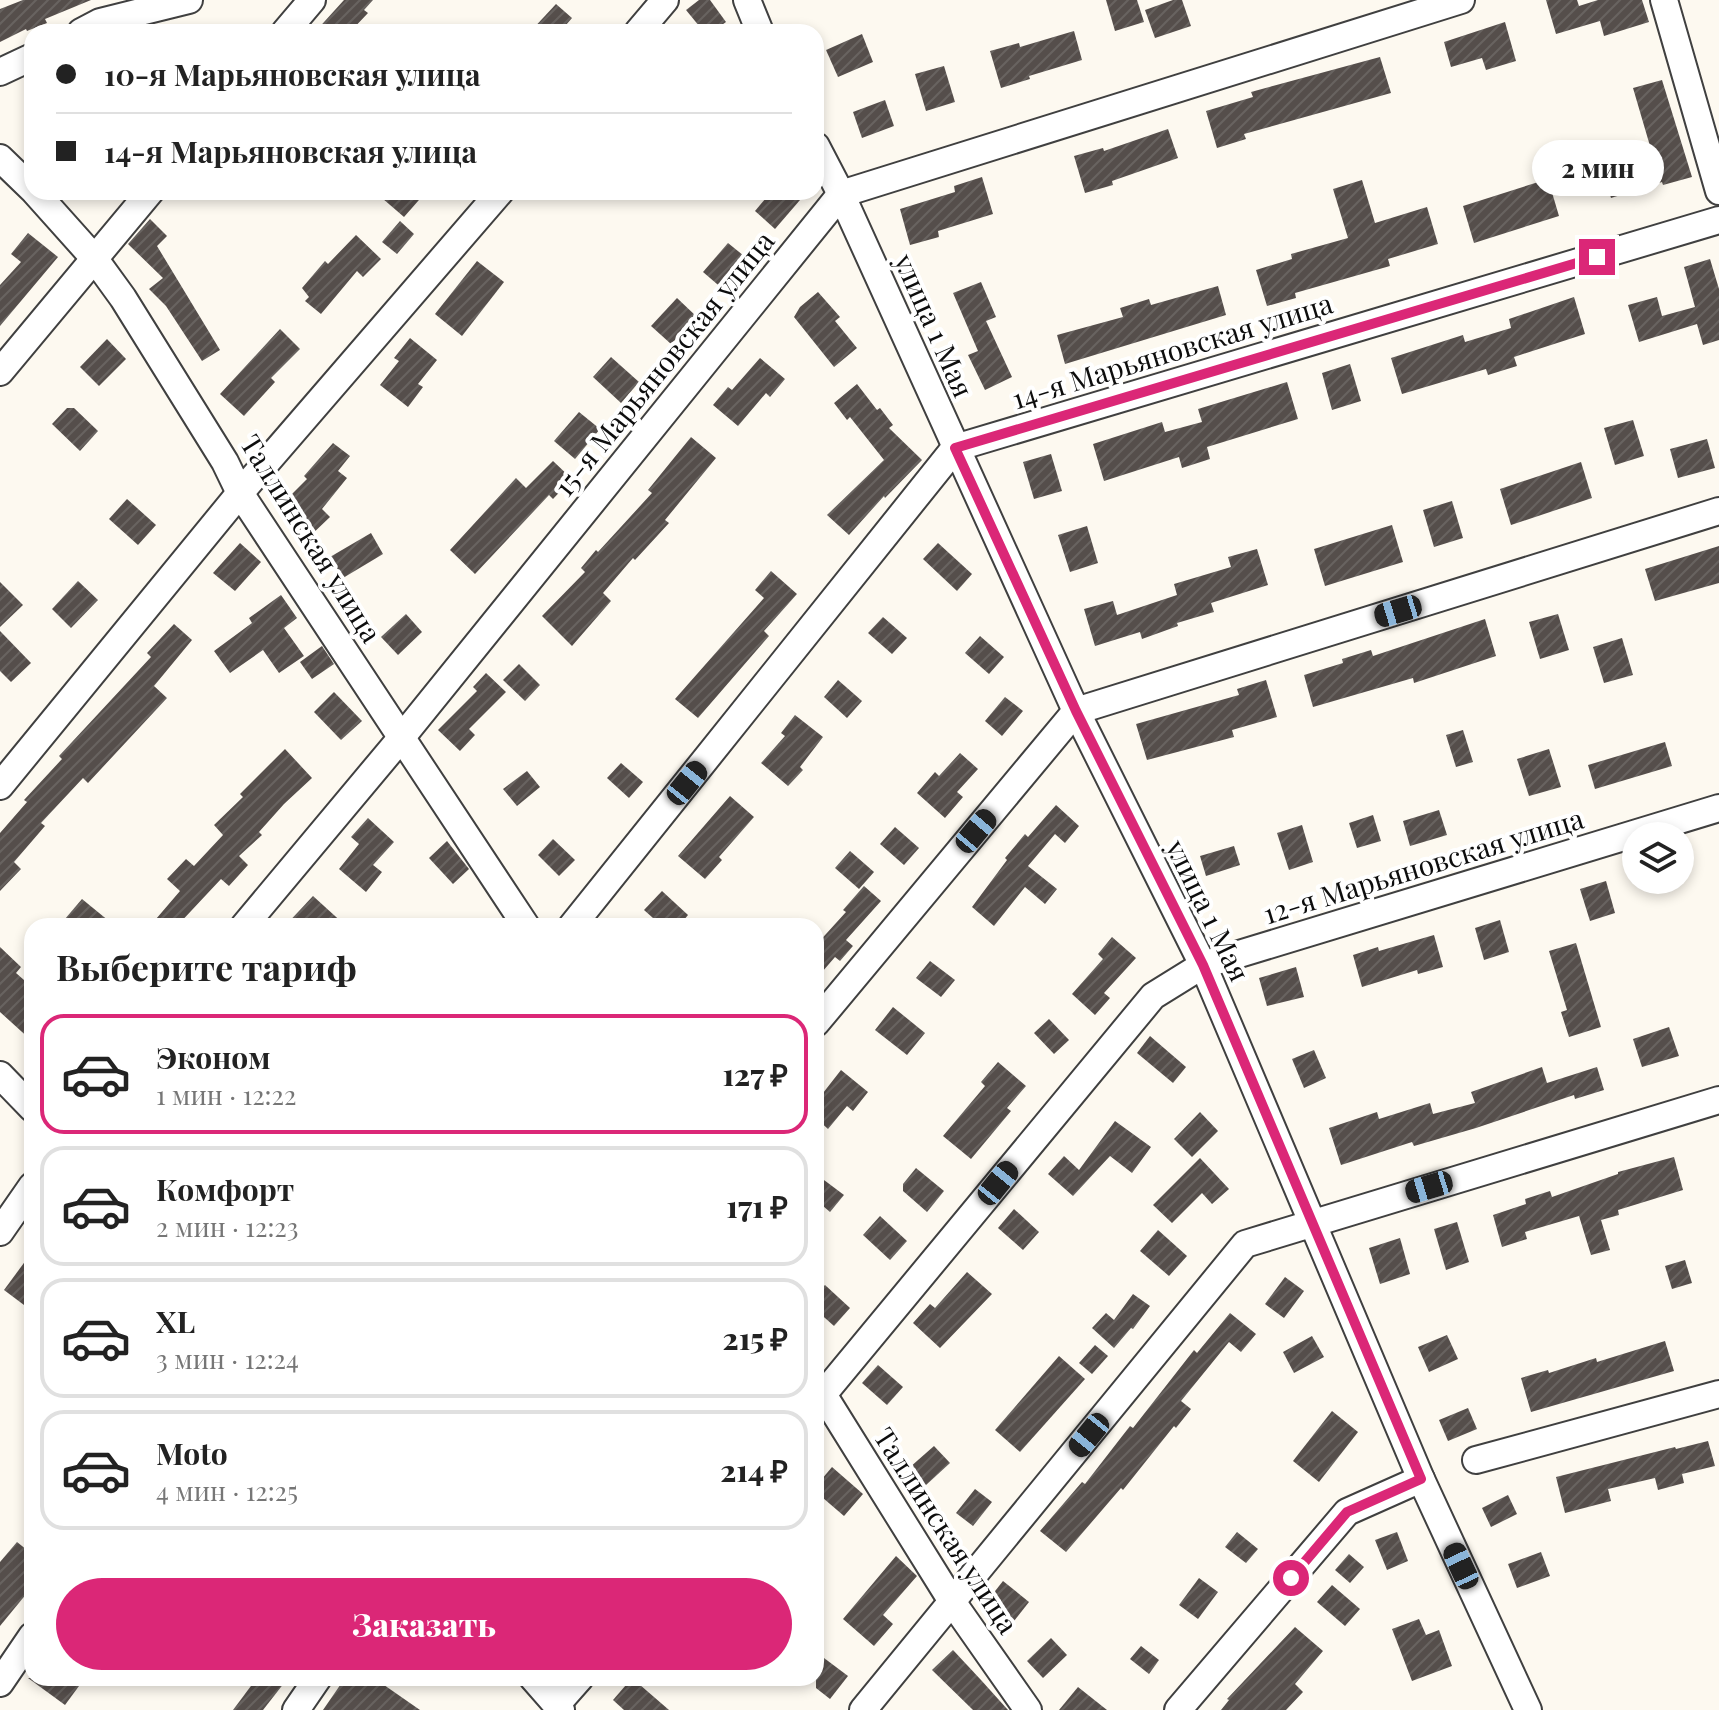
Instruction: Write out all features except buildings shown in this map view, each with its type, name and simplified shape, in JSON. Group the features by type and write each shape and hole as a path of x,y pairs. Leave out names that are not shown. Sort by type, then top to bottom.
{"street":[{"path":"96,24 189,0"},
{"path":"292,24 312,0"},
{"path":"645,24 665,0"},
{"path":"747,0 757,24"},
{"path":"841,194 1461,0"},
{"path":"1664,0 1719,191"},
{"path":"0,72 24,61"},
{"name":"Таллинская улица","path":"0,158 24,181"},
{"name":"улица 1 Мая","path":"824,161 1076,711 1203,965 1421,1479 1528,1710"},
{"name":"15-я Марьяновская улица","path":"251,918 402,737 841,194"},
{"name":"Таллинская улица","path":"42,200 94,258 123,298 225,462 240,493 521,918"},
{"path":"0,372 143,200"},
{"path":"0,786 240,493 493,200"},
{"name":"14-я Марьяновская улица","path":"955,448 1719,220"},
{"path":"578,918 955,448"},
{"path":"824,1013 1076,711 1719,511"},
{"name":"12-я Марьяновская улица","path":"824,1387 1153,996 1203,965 1719,808"},
{"path":"0,1075 24,1100"},
{"path":"863,1710 1245,1244 1719,1100"},
{"path":"0,1232 24,1198"},
{"path":"1476,1460 1719,1394"},
{"name":"Таллинская улица","path":"824,1401 953,1603 1028,1710"},
{"path":"1178,1710 1347,1512 1421,1479"},
{"path":"0,1683 24,1648"},
{"path":"296,1710 312,1686"},
{"path":"540,1686 559,1707 574,1686"}],"route":[{"path":"1291,1578 1347,1512 1421,1479 1203,965 1076,711 955,448 1597,257"}]}
